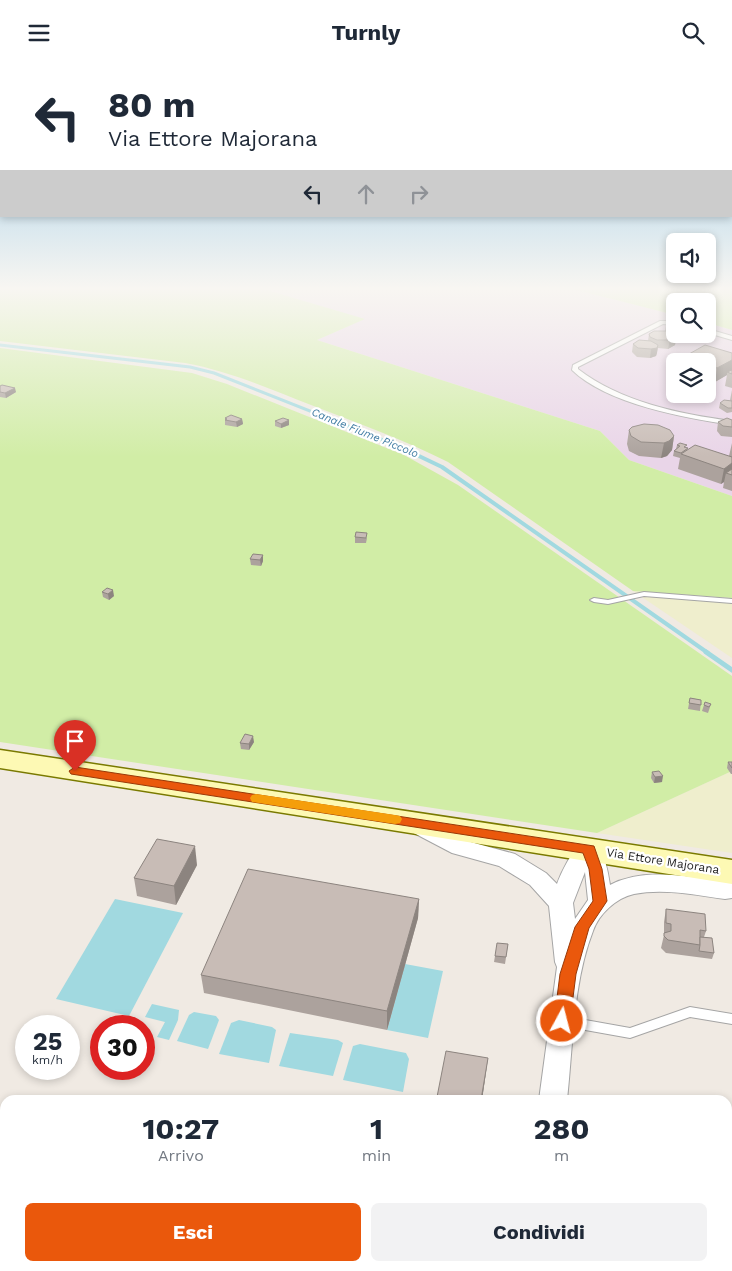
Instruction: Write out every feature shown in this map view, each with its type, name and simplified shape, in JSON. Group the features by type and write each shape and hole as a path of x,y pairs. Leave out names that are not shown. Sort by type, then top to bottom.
{"main road":[{"name":"Via Ettore Majorana","path":"0,759 732,872"}],"street":[{"path":"409,821 460,847 507,860 538,879 561,903"},
{"path":"589,849 596,869 600,901"},
{"path":"568,974 561,903 574,870 589,849"},
{"path":"554,1095 568,974 582,927 600,901 628,886 664,883 725,890 732,889"}],"lane":[{"path":"618,344 575,366 575,370 602,389 690,417 732,423"},
{"path":"594,600 619,600 636,594 732,601"},
{"path":"562,1021 630,1033 690,1012 732,1019"}],"shaded area":[{"path":"330,344 732,344 732,496 629,460 600,431"}],"green space":[{"path":"28,344 330,344 600,431 629,460 732,496 732,598 633,591 448,462 381,432 249,381 185,363"},
{"path":"0,348 192,373 227,384 404,455 458,485 732,676 732,771 597,833 0,742"},
{"path":"633,591 732,598 732,658"},
{"path":"732,771 732,853 597,833"}],"water":[{"path":"115,899 183,913 130,1015 56,999"},
{"path":"405,964 443,971 428,1038 387,1030"},
{"path":"152,1004 179,1010 178,1020 169,1040 157,1037 165,1022 155,1020 155,1015 146,1015"},
{"path":"194,1012 216,1016 219,1020 208,1049 177,1041 189,1015"},
{"path":"239,1020 272,1027 276,1030 269,1063 219,1054 231,1023"},
{"path":"290,1033 338,1040 343,1043 333,1076 279,1066"},
{"path":"360,1044 406,1053 409,1059 403,1092 343,1080 353,1046"}],"building":[{"path":"633,344 658,345 657,348 651,349 638,348"},
{"path":"705,345 732,353 732,360 717,368 716,353 691,353"},
{"path":"0,386 15,388 5,393 0,392"},
{"path":"724,400 732,401 732,408 728,408 720,403"},
{"path":"231,415 242,419 236,422 225,420 227,419 225,418"},
{"path":"283,418 289,420 281,424 275,421"},
{"path":"727,418 732,420 732,427 723,426 718,422"},
{"path":"644,424 658,425 670,430 674,436 664,443 641,442 631,436 629,430 632,427"},
{"path":"680,443 687,445 684,447 688,448 681,453 674,451 680,446 677,445"},
{"path":"695,445 732,457 732,463 724,469 681,454"},
{"path":"732,469 732,475 726,473"},
{"path":"356,532 367,533 366,538 355,537"},
{"path":"253,554 263,555 260,560 250,559"},
{"path":"107,588 113,590 108,594 102,592"},
{"path":"690,698 701,700 701,705 689,703"},
{"path":"705,702 711,704 709,707 704,705"},
{"path":"245,734 253,736 249,744 240,743"},
{"path":"659,771 663,776 655,777 652,772"},
{"path":"157,839 195,846 174,886 134,878"},
{"path":"248,869 419,899 387,1011 201,975"},
{"path":"666,909 705,914 706,931 700,930 700,945 668,940 664,936 664,933 671,931 671,924 666,923"},
{"path":"700,937 712,938 714,953 699,951"},
{"path":"497,943 508,944 506,957 495,956"},
{"path":"446,1051 488,1058 482,1095 437,1095"}],"waterway":[{"name":"Canale Fiume Piccolo","path":"0,345 190,367 214,373 401,447"},
{"name":"Canale Fiume Piccolo","path":"398,446 442,467 708,653"},
{"name":"Canale Fiume Piccolo","path":"706,652 732,670"}],"slow traffic":[{"path":"256,798 395,819"}],"route":[{"path":"75,771 589,849 596,869 600,901 582,927 568,974 562,1021"}]}
